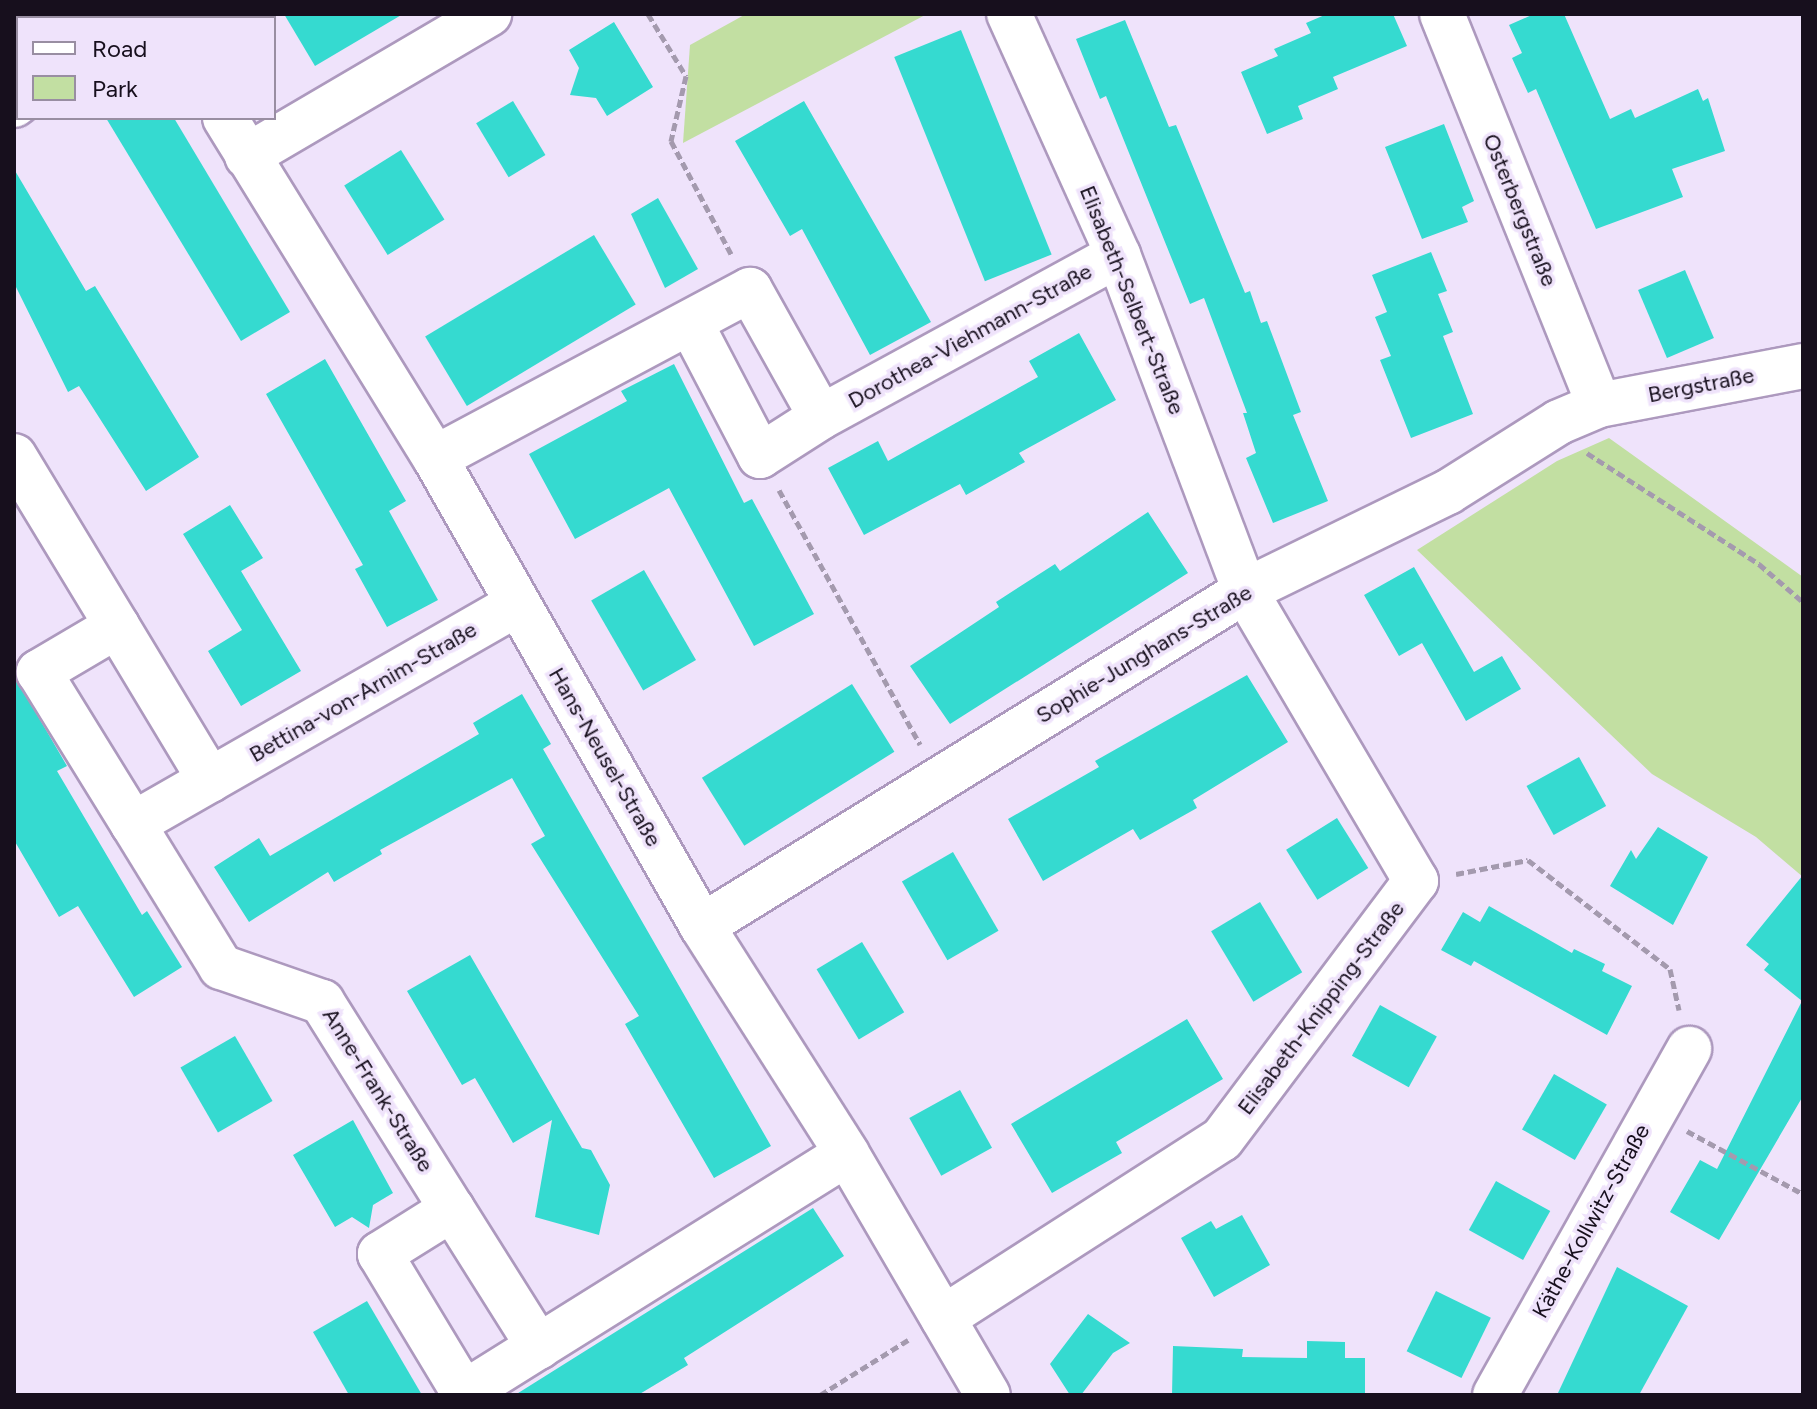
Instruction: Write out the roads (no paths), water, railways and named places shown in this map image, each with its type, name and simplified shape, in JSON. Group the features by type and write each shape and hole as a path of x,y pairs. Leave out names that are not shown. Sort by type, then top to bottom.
{"street":[{"path":"247,156 489,14"},
{"name":"Elisabeth-Selbert-Straße","path":"1009,14 1118,255 1245,591"},
{"name":"Osterbergstraße","path":"1442,14 1599,405"},
{"name":"Hans-Neusel-Straße","path":"226,120 435,458 702,926 847,1154 988,1395"},
{"name":"Dorothea-Viehmann-Straße","path":"821,417 750,290 691,324 760,456 821,417 1118,255"},
{"path":"435,458 691,324"},
{"name":"Bergstraße","path":"1599,405 1803,366"},
{"name":"Sophie-Junghans-Straße","path":"702,926 1245,591 1448,492 1559,422 1599,405"},
{"path":"14,456 59,525 210,780"},
{"name":"Elisabeth-Knipping-Straße","path":"943,1318 1222,1139 1286,1047 1416,881 1245,591"},
{"name":"Bettina-von-Arnim-Straße","path":"133,824 517,604"},
{"path":"117,626 39,672 133,824"},
{"name":"Anne-Frank-Straße","path":"133,824 221,967 322,1002 539,1347"},
{"name":"Käthe-Kollwitz-Straße","path":"1495,1395 1689,1049"},
{"path":"452,1209 380,1254 464,1393 847,1154"}]}
